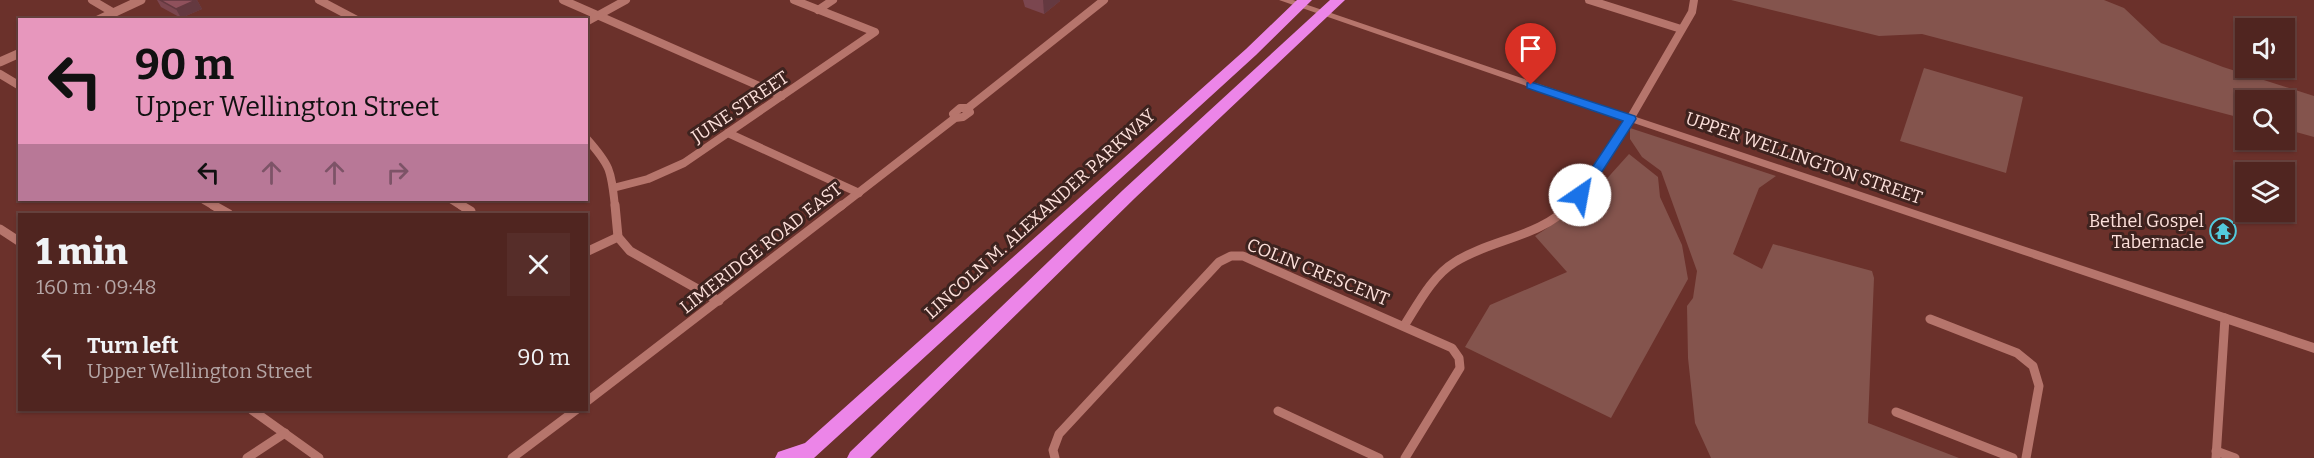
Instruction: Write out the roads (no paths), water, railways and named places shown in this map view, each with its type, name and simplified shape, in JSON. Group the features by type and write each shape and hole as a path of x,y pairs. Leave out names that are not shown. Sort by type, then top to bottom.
{"highway":[{"name":"LINCOLN M. ALEXANDER PARKWAY","path":"806,453 1251,52 1305,0"},
{"path":"857,458 1120,203 1338,0"},
{"path":"871,458 889,428"},
{"path":"785,458 806,453"}],"main road":[{"name":"UPPER WELLINGTON STREET","path":"1284,0 1630,119 2314,348"}],"street":[{"path":"92,0 114,13"},
{"path":"103,18 141,0"},
{"path":"319,0 353,18"},
{"path":"563,0 782,96"},
{"path":"588,21 626,0"},
{"path":"794,0 818,10 833,0"},
{"name":"LIMERIDGE ROAD EAST","path":"588,400 955,118 963,117 970,112 968,108 1104,0"},
{"path":"1589,0 1682,29"},
{"path":"1404,326 1428,288 1455,262 1535,228 1563,213 1580,195 1630,119 1692,12 1694,0"},
{"name":"JUNE STREET","path":"613,189 675,168 875,32 818,10"},
{"path":"0,62 18,54"},
{"path":"0,74 18,85"},
{"path":"728,132 859,193"},
{"path":"588,140 606,160 612,177 618,237 630,251 719,301"},
{"path":"206,201 227,213"},
{"path":"454,201 471,211"},
{"path":"0,229 18,242"},
{"path":"588,251 618,237"},
{"name":"COLIN CRESCENT","path":"1054,454 1059,434 1219,261 1231,256 1243,256 1452,348 1459,358 1460,368 1405,458"},
{"path":"2225,318 2216,455 2235,458"},
{"path":"1930,319 2017,353 2033,366 2040,386 2026,458"},
{"path":"253,411 319,458"},
{"path":"512,458 575,411"},
{"path":"1278,411 1379,458"},
{"path":"1896,412 2013,458"},
{"path":"247,458 285,433"}],"place":[{"name":"Bethel Gospel Tabernacle","path":"2223,231"}]}
